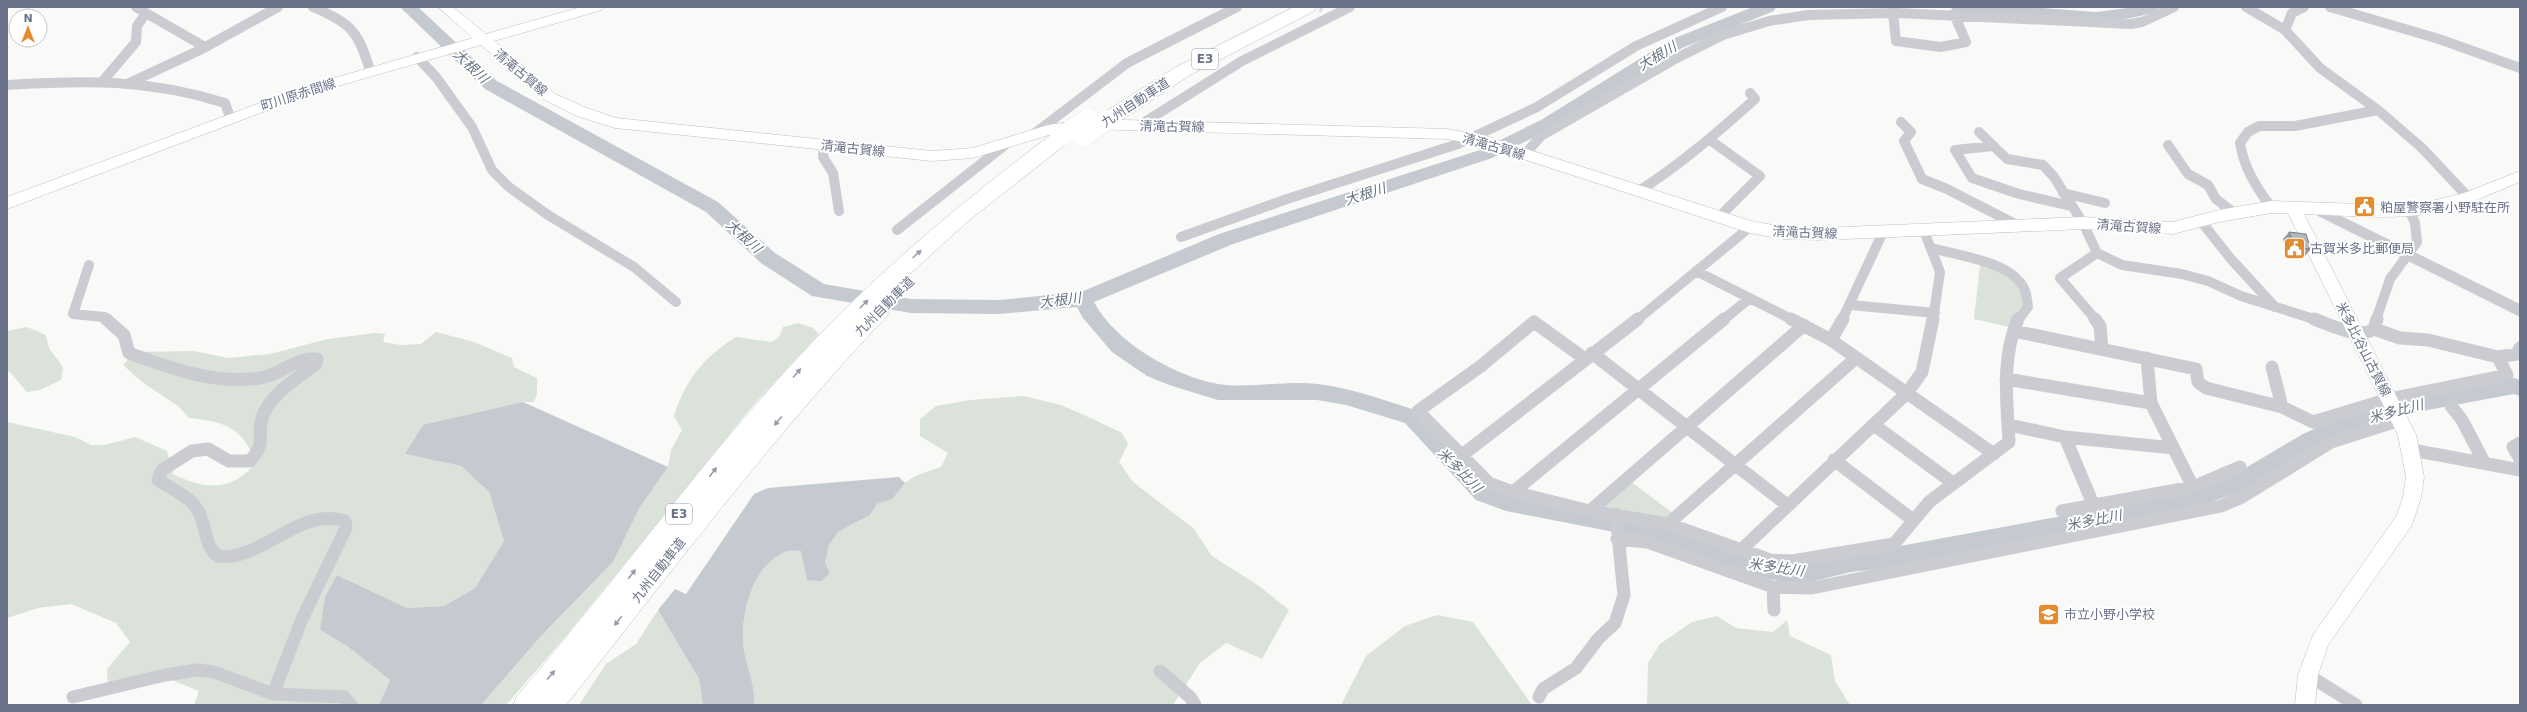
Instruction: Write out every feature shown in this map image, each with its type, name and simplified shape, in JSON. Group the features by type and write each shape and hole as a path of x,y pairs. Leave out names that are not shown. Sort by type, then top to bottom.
{"highway":[{"name":"九州自動車道","path":"898,281 1011,191 1086,127 1177,62 1282,7"},
{"name":"九州自動車道","path":"526,705 712,472 802,368 849,329 999,183 1064,135 1107,120 1190,67 1315,8"},
{"name":"九州自動車道","path":"550,705 732,477 820,372 849,329"}],"main road":[{"name":"清滝古賀線","path":"445,7 477,40 550,97 599,118 615,123 932,156 973,153 1005,145 1034,134 1061,127 1088,124 1447,134 1475,138 1750,227 1784,232 1924,231 2083,223 2160,229 2173,228 2200,220 2271,207 2409,210 2447,204 2520,176"},
{"name":"町川原赤間線","path":"7,203 230,117 420,56 597,7"},
{"name":"米多比谷山古賀線","path":"2293,208 2400,420 2412,450 2415,471 2414,497 2405,519 2320,641 2308,675 2305,705"}],"street":[{"path":"136,7 205,47"},
{"path":"127,84 205,47 278,7"},
{"path":"313,7 352,26 361,38 370,71"},
{"path":"1034,134 1127,63 1237,7"},
{"path":"1140,125 1189,90 1279,40 1350,7"},
{"path":"1181,238 1287,199 1475,138 1537,107 1636,46 1722,7"},
{"path":"1525,154 1542,136 1676,58 1723,35 1769,21 1808,15 1893,13 1954,14 2131,24 2142,22 2174,7"},
{"path":"2246,7 2285,30 2320,68 2378,110 2422,148 2468,197"},
{"path":"2285,30 2292,13 2304,7"},
{"path":"2330,7 2439,38 2520,68"},
{"path":"1315,8 1332,15"},
{"path":"102,82 136,42 137,26 146,13"},
{"path":"1893,13 1896,40 1941,46 1966,42 1954,14"},
{"path":"420,56 472,128 492,170 509,187 548,215 634,267 676,302"},
{"path":"7,85 102,82 179,89 225,102 230,117"},
{"path":"1639,191 1660,178 1710,140 1755,99 1750,93"},
{"path":"2271,207 2248,176 2242,159 2240,143 2248,132 2259,126 2295,126 2378,110"},
{"path":"1901,122 1911,132 1904,140 1922,179 2019,226"},
{"path":"1979,132 2007,159 2043,164 2054,177 2083,223 2097,253 2122,265 2182,274 2208,281 2241,296 2356,333 2368,333 2374,329 2390,278 2417,241 2419,233 2409,210"},
{"path":"1710,140 1760,176 1719,217"},
{"path":"824,145 824,157 833,173 839,211"},
{"path":"897,230 1005,145"},
{"path":"2168,145 2188,174 2208,185 2216,199 2234,213"},
{"path":"1993,146 1955,150 1972,178 2019,194 2071,206"},
{"path":"2063,193 2105,203"},
{"path":"2317,209 2408,255 2452,274 2520,312"},
{"path":"2200,220 2232,259 2276,308"},
{"path":"1461,456 1589,356 1654,308 1750,227"},
{"path":"1741,550 1834,460 1874,425 1907,393 1922,372 1935,313 1940,272 1932,248 1924,231"},
{"path":"1831,340 1851,306 1883,232"},
{"path":"1787,505 1638,389 1589,356 1534,322 1481,366 1418,411 1489,483 1513,492 1590,511 1616,514 1668,524 1770,560 1792,561 1894,544 1929,502 1952,483 2009,442 2006,379 2017,321 2028,307 2023,287 2018,278 2003,268 1932,248"},
{"path":"2097,253 2060,278 2079,298 2100,326 2102,349"},
{"path":"89,265 73,314 104,317 116,330 124,335 129,353 174,370 224,378 260,378 272,376 286,367 312,358 317,359 316,364 271,401 262,420 264,440 258,453 250,461 229,461 208,449 192,451 162,470 158,480 198,510 210,550 218,557 229,558 240,555 321,517 339,517 345,521 346,528 302,619 273,694"},
{"path":"1696,271 1831,340 1994,454"},
{"path":"1513,492 1750,298"},
{"path":"1851,306 1935,313"},
{"path":"1590,511 1804,325"},
{"path":"2374,329 2403,340 2417,342 2428,340 2498,357 2519,352"},
{"path":"2014,331 2196,369 2198,382 2206,388 2282,407 2313,422 2390,401 2507,375 2498,357"},
{"path":"1668,524 1856,358"},
{"path":"2147,358 2151,403 2193,487"},
{"path":"2272,367 2282,407"},
{"path":"2006,379 2151,403"},
{"path":"2451,406 2462,420 2484,462"},
{"path":"1616,539 1647,542 1773,587 1812,588 2221,506 2242,497 2331,442 2400,420"},
{"path":"1874,425 1952,483"},
{"path":"2009,425 2065,437 2173,448"},
{"path":"2065,437 2093,504"},
{"path":"2520,443 2513,446 2520,459"},
{"path":"2412,450 2484,462 2520,470"},
{"path":"1834,460 1913,520"},
{"path":"2062,511 2093,504 2193,487 2240,467"},
{"path":"1539,697 1544,689 1576,668 1598,639 1615,623 1624,595 1616,539 1616,514"},
{"path":"1773,587 1774,610"},
{"path":"73,697 164,675 197,670 214,672 273,694 344,697 351,705"},
{"path":"1160,672 1190,697 1195,705"},
{"path":"2308,675 2356,705"}],"shaded area":[{"path":"1980,265 2005,273 2016,282 2020,288 2024,307 2009,327 1974,319"},
{"path":"798,323 813,328 819,334 750,409 566,636 506,705 481,705 542,635 613,562 640,507 668,467 671,450 682,430 674,416 690,380 705,361 736,337 772,342 779,337 783,327"},
{"path":"27,327 46,335 49,348 63,367 61,380 40,390 27,392 9,371 7,372 7,331"},
{"path":"436,332 474,342 512,358 514,367 537,378 537,394 534,402 523,402 405,454 461,466 489,492 504,541 475,588 444,606 407,608 337,575 320,630 347,646 390,680 379,705 194,705 199,691 172,680 108,683 107,669 130,642 116,623 71,604 38,608 7,618 7,422 75,437 91,445 105,445 135,437 167,451 173,474 204,485 214,486 224,484 234,481 252,467 248,446 237,433 223,424 189,418 178,406 142,382 123,365 135,352 194,351 228,358 270,354 328,339 375,333 385,334 383,342 401,345 421,344"},
{"path":"1024,396 1061,405 1122,433 1128,444 1119,462 1133,482 1193,528 1212,556 1259,586 1289,610 1262,659 1226,643 1200,663 1173,705 754,705 752,681 745,657 743,629 747,603 751,591 764,568 785,552 801,551 830,573 825,563 829,545 838,532 870,515 877,504 892,497 910,479 941,467 948,453 920,436 920,419 936,406 970,400"},
{"path":"523,402 668,467 640,507 613,562 542,635 481,705 379,705 390,680 347,646 320,630 325,597 337,575 407,608 444,606 475,588 504,541 489,492 461,466 405,454 423,425"},
{"path":"899,477 905,483 892,499 877,504 870,515 838,532 829,545 825,563 830,573 821,581 807,580 801,551 785,552 764,568 751,591 747,603 743,629 745,657 752,681 754,705 703,705 699,679 658,610 675,589 686,594 754,494 768,488"},
{"path":"1630,481 1674,514 1667,519 1601,509"},
{"path":"658,610 699,679 703,705 579,705 606,664 636,644"},
{"path":"1437,615 1473,622 1532,705 1341,705 1366,656 1405,626"},
{"path":"1717,616 1736,628 1773,632 1787,620 1790,636 1831,655 1835,681 1850,705 1647,705 1648,663 1660,644 1692,622"}],"building":[{"path":"2289,232 2306,234 2311,249 2294,247"}],"waterway":[{"name":"大根川","path":"408,7 491,85 712,207 768,258 819,291 911,306 999,307 1083,299"},
{"name":"大根川","path":"1083,299 1226,239 1486,154 1547,124 1676,44 1768,7"},
{"name":"大根川","path":"1959,7 2096,17 2131,14 2151,7"},
{"name":"米多比川","path":"1083,299 1090,313 1119,346 1139,358 1154,370 1176,379 1218,392 1317,392 1346,397 1412,417 1465,476 1484,494 1506,502 1645,529 1711,549 1744,564 1779,571 1806,573 1851,562 1895,557 2186,502 2219,491 2250,477 2310,440 2345,424 2392,410 2442,398 2514,386 2520,388"}],"place":[{"name":"粕屋警察署小野駐在所","path":"2365,207"},
{"name":"古賀米多比郵便局","path":"2294,248"},
{"name":"市立小野小学校","path":"2048,614"}]}
